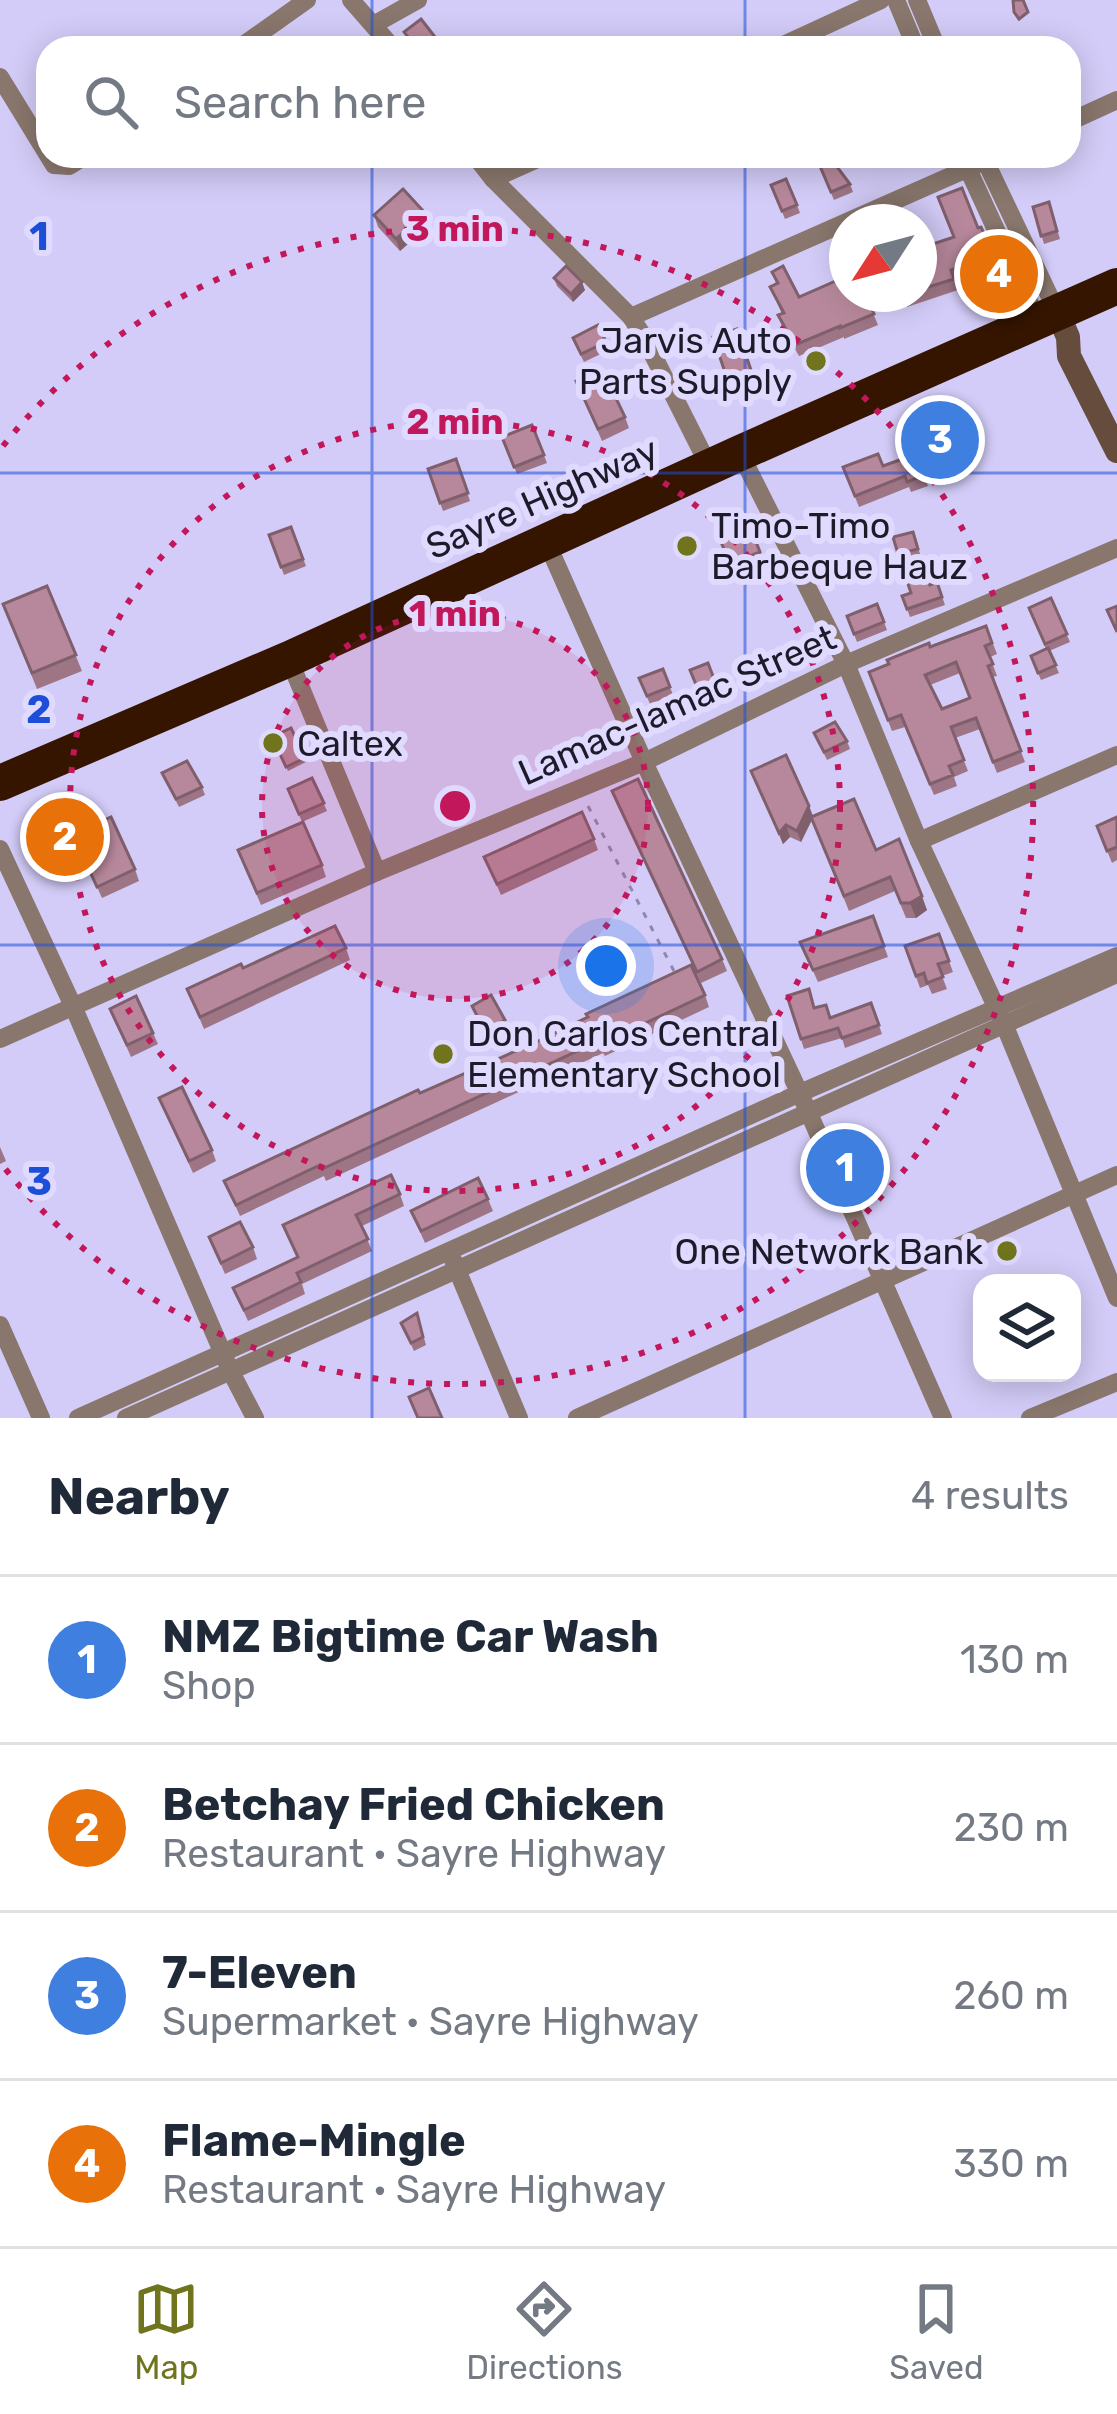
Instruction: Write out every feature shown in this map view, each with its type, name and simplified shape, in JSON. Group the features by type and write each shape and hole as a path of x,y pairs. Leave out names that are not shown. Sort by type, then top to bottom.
{"highway":[{"name":"Sayre Highway","path":"0,783 289,659 1117,286"}],"main road":[{"path":"1048,318 1068,337 1069,356 1117,451"}],"street":[{"path":"255,36 307,0"},
{"path":"351,0 384,36"},
{"path":"375,24 418,0"},
{"path":"803,36 881,0"},
{"path":"896,0 911,36"},
{"path":"917,0 932,36"},
{"path":"0,77 36,135"},
{"path":"1081,116 1117,100"},
{"path":"484,168 631,317 725,461 846,664 919,841 1001,1016 1117,1298"},
{"path":"493,179 517,168"},
{"path":"631,317 960,168"},
{"path":"982,168 1048,318"},
{"path":"547,543 804,1102 943,1418"},
{"name":"Lamac-lamac Street","path":"0,1039 376,872 644,761 846,664 1117,548"},
{"path":"289,659 376,872"},
{"path":"919,841 1117,754"},
{"path":"0,849 255,1418"},
{"path":"1001,1016 1117,956"},
{"path":"126,1418 448,1250 1001,1016 1117,974"},
{"path":"78,1418 458,1270 804,1102"},
{"path":"577,1418 1117,1175"},
{"path":"448,1250 519,1418"},
{"path":"0,1325 41,1418"},
{"path":"1030,1418 1117,1382"}],"path":[{"path":"579,789 676,974"}],"building":[{"path":"1013,0 1023,0 1028,12 1019,19 1014,12"},
{"path":"421,19 434,36 407,36 404,32"},
{"path":"821,168 838,168 850,184 831,192"},
{"path":"786,179 797,205 782,211 771,185"},
{"path":"962,188 994,255 951,270 954,279 937,284 937,243 954,237 938,197"},
{"path":"403,189 425,213 396,239 374,215"},
{"path":"1049,202 1057,231 1041,236 1033,207"},
{"path":"566,266 582,282 571,294 554,278"},
{"path":"783,266 799,297 829,284 829,312 874,314 795,345 778,315 784,313 770,287 778,283 772,272"},
{"path":"598,325 606,342 581,354 573,338"},
{"path":"737,329 751,370 727,378 713,337"},
{"path":"602,369 625,417 598,429 576,381"},
{"path":"532,425 544,455 514,467 502,437"},
{"path":"878,454 883,466 916,454 925,475 907,482 905,476 855,496 843,467"},
{"path":"456,459 468,493 440,503 428,469"},
{"path":"749,524 760,552 730,564 719,537"},
{"path":"291,527 303,559 281,567 269,535"},
{"path":"913,532 918,549 898,554 893,537"},
{"path":"925,571 930,585 937,582 942,597 907,609 902,596 911,593 906,578"},
{"path":"47,586 76,655 32,673 3,604"},
{"path":"1051,598 1067,634 1045,644 1029,608"},
{"path":"877,604 884,622 854,634 847,616"},
{"path":"1117,606 1117,632 1107,610"},
{"path":"986,626 992,643 985,646 993,664 988,666 1021,751 993,762 976,718 951,727 964,760 949,766 953,775 930,784 901,715 888,720 869,672 889,664 887,660 929,643 930,647","holes":["956,662 970,698 942,709 925,675"]},
{"path":"1048,648 1056,665 1038,673 1031,656"},
{"path":"708,663 719,692 702,699 690,670"},
{"path":"663,669 670,687 647,696 639,678"},
{"path":"835,722 847,741 824,752 814,733"},
{"path":"291,728 305,758 286,767 272,737"},
{"path":"786,755 809,806 797,831 786,825 779,833 751,771"},
{"path":"187,761 202,787 176,799 162,773"},
{"path":"312,778 324,803 299,814 288,789"},
{"path":"638,779 722,959 697,972 612,791"},
{"path":"854,799 876,850 899,839 922,896 901,903 890,877 844,896 811,817"},
{"path":"582,812 594,839 497,884 484,857"},
{"path":"111,817 135,869 97,887 73,834"},
{"path":"1117,817 1117,847 1107,851 1097,826"},
{"path":"303,822 322,865 257,893 238,850"},
{"path":"873,916 884,946 813,970 800,942"},
{"path":"335,926 346,948 200,1017 187,989"},
{"path":"939,934 949,961 938,964 943,977 927,983 924,973 916,976 905,946"},
{"path":"691,965 705,995 601,1044 236,1205 224,1181 418,1090 534,1043"},
{"path":"809,989 814,1008 826,1005 830,1018 871,1003 879,1025 842,1038 838,1028 801,1039 787,996"},
{"path":"491,995 505,1020 485,1031 472,1006"},
{"path":"136,996 153,1033 127,1045 110,1009"},
{"path":"182,1087 212,1150 189,1161 159,1098"},
{"path":"391,1175 400,1194 356,1215 368,1239 297,1273 301,1282 244,1310 233,1288 298,1257 283,1225"},
{"path":"478,1178 488,1199 421,1231 411,1211"},
{"path":"240,1222 253,1247 221,1263 209,1237"},
{"path":"417,1313 423,1337 411,1343 401,1323"},
{"path":"429,1388 442,1418 418,1418 409,1397"}],"place":[{"name":"Flame-Mingle","path":"999,274"},
{"name":"Jarvis Auto Parts Supply","path":"816,361"},
{"name":"7-Eleven","path":"940,440"},
{"name":"Timo-Timo Barbeque Hauz","path":"687,546"},
{"name":"Caltex","path":"273,743"},
{"name":"Betchay Fried Chicken","path":"65,837"},
{"name":"Don Carlos Central Elementary School","path":"443,1054"},
{"name":"NMZ Bigtime Car Wash","path":"845,1168"},
{"name":"One Network Bank","path":"1007,1251"}]}
